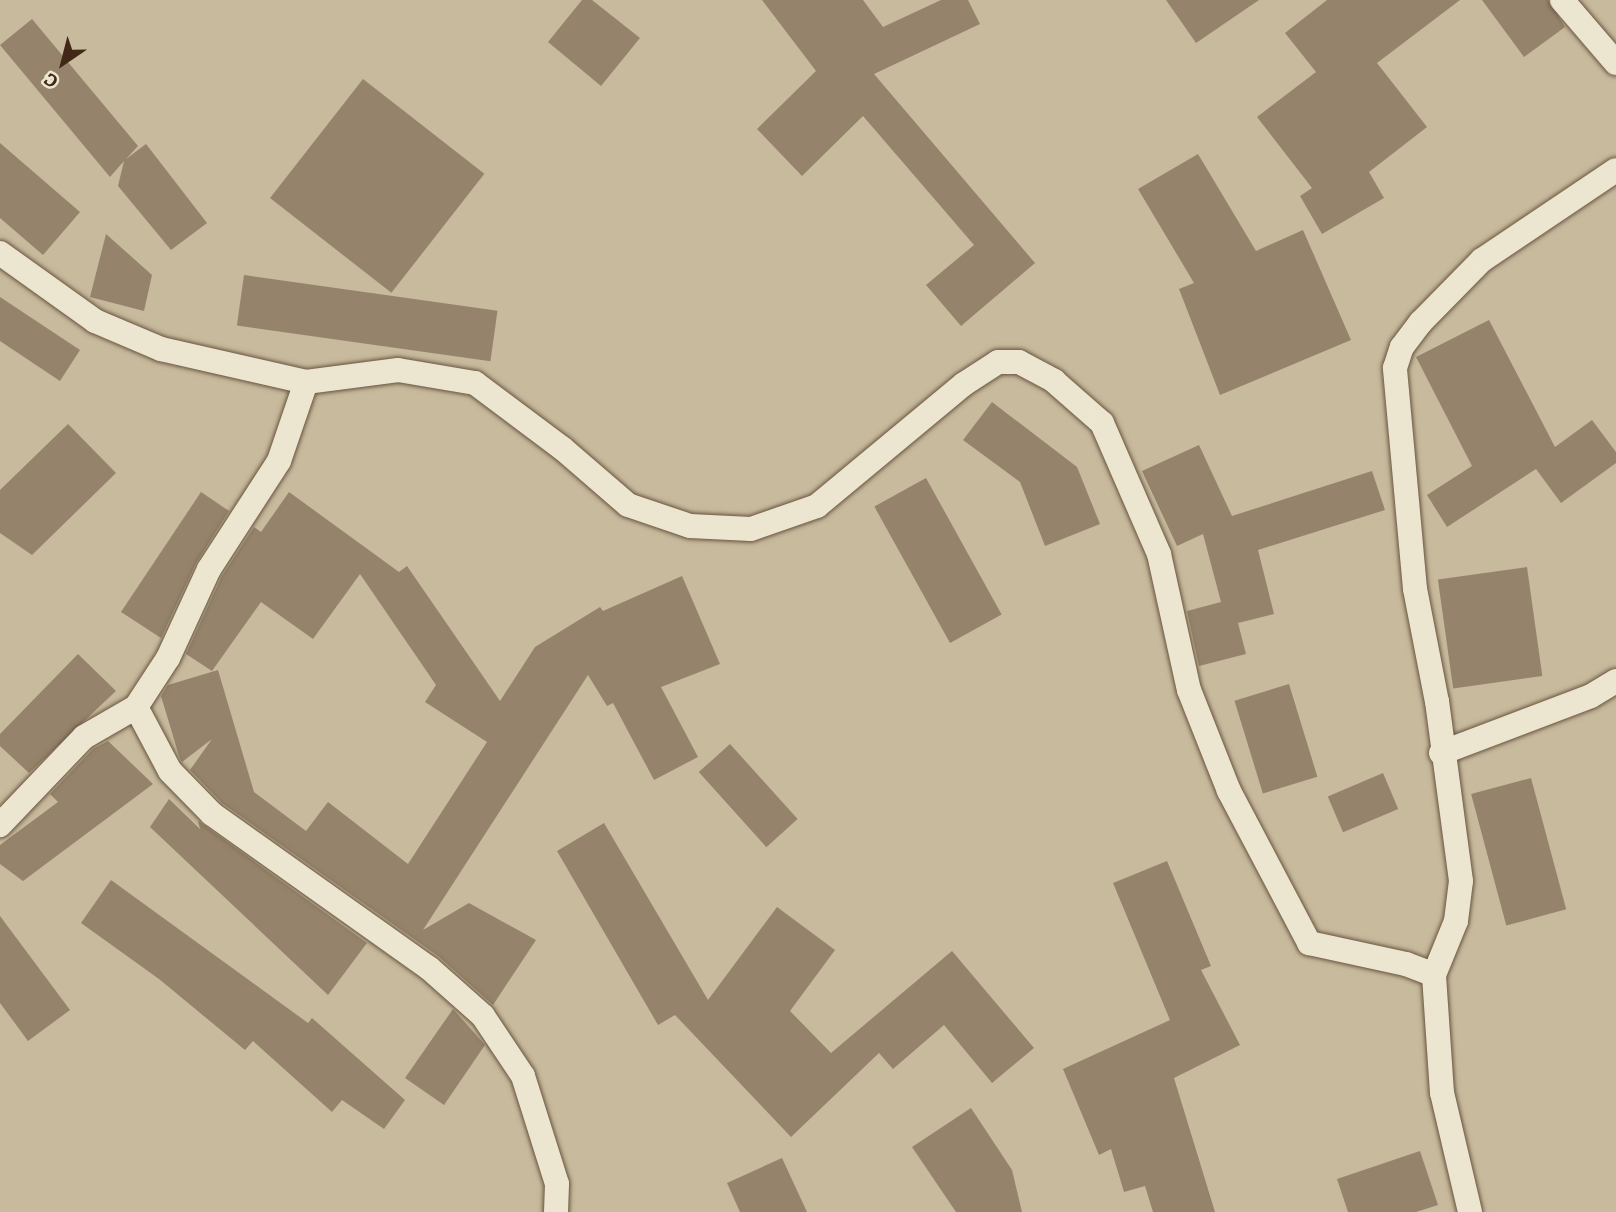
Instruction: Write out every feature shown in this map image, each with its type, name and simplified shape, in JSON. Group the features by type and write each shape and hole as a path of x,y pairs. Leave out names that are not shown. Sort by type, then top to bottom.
{"lane":[{"path":"1562,0 1616,63"},
{"path":"1470,1212 1442,1093 1434,975 1457,921 1461,881 1441,753 1437,702 1415,589 1395,368 1402,347 1421,322 1482,260 1616,170"},
{"path":"0,253 95,321 161,349 306,382 398,370 475,383 562,448 628,505 690,526 751,529 817,506 964,384 998,362 1019,362 1054,381 1102,423 1159,554 1189,690 1229,791 1309,943 1406,964 1434,975"},
{"path":"0,825 84,737 136,707 168,658 209,569 279,461 306,382"},
{"path":"1441,753 1591,696 1616,681"},
{"path":"136,707 170,771 212,814 429,968 483,1016 523,1076 557,1184 556,1212"}],"shaded area":[{"path":"0,0 1616,0 1616,1212 0,1212"}],"building":[{"path":"582,0 592,0 640,38 601,86 548,42"},
{"path":"762,0 863,0 883,27 941,0 968,0 980,24 874,74 1035,263 961,326 926,285 974,245 863,116 802,176 757,129 816,71"},
{"path":"1166,0 1259,0 1196,43"},
{"path":"1327,0 1460,0 1377,63 1427,127 1369,172 1384,198 1322,234 1300,196 1312,188 1257,117 1316,72 1285,33"},
{"path":"1482,0 1548,0 1565,27 1524,57"},
{"path":"32,19 138,146 126,159 146,144 207,223 171,250 118,186 124,161 110,177 0,45"},
{"path":"363,79 484,174 391,293 270,198"},
{"path":"0,143 80,212 43,255 0,218"},
{"path":"1198,154 1256,251 1303,230 1351,340 1220,395 1179,289 1194,283 1138,189"},
{"path":"106,234 152,275 144,311 90,297"},
{"path":"244,275 498,311 490,361 237,326"},
{"path":"0,297 80,350 60,381 0,341"},
{"path":"1489,320 1555,447 1592,420 1616,452 1616,463 1561,503 1536,469 1447,527 1427,495 1472,466 1416,357"},
{"path":"992,402 1077,467 1100,524 1045,546 1020,482 963,440"},
{"path":"68,424 116,473 32,555 0,533 0,490"},
{"path":"1199,445 1232,516 1372,471 1385,510 1258,550 1274,614 1238,623 1246,654 1199,666 1187,611 1221,602 1203,534 1177,546 1142,471"},
{"path":"926,478 1002,614 950,643 874,507"},
{"path":"201,492 229,511 196,563 161,638 121,612"},
{"path":"289,492 399,572 407,566 500,701 535,647 600,607 603,611 682,576 720,664 661,687 698,757 654,780 613,703 607,706 588,675 423,930 469,903 536,940 493,1005 438,956 222,803 190,770 212,739 182,762 179,756 161,696 168,685 218,670 254,792 306,831 328,802 408,864 487,742 425,702 436,685 360,574 313,639 261,602 212,671 186,654 222,576 254,527 261,532"},
{"path":"1527,567 1542,676 1453,688 1438,580"},
{"path":"78,654 116,691 29,773 0,746 0,734"},
{"path":"1289,684 1317,777 1263,793 1234,701"},
{"path":"108,741 153,784 23,881 0,864 0,845 58,802 50,794 93,749"},
{"path":"730,744 798,819 766,847 699,772"},
{"path":"1383,773 1398,809 1343,832 1328,796"},
{"path":"1531,778 1566,909 1506,925 1471,794"},
{"path":"169,799 200,829 198,821 367,943 328,995 150,827"},
{"path":"604,823 708,1000 777,907 835,950 790,1011 831,1053 952,951 1034,1048 992,1083 944,1025 893,1069 879,1053 791,1137 675,1015 658,1025 557,851"},
{"path":"1167,861 1211,966 1201,970 1240,1045 1174,1078 1215,1212 1153,1212 1145,1186 1124,1192 1111,1149 1099,1155 1063,1069 1170,1020 1113,883"},
{"path":"111,880 308,1023 312,1018 405,1100 384,1129 342,1100 332,1112 253,1041 245,1050 159,979 81,923"},
{"path":"0,916 70,1010 28,1041 0,1003"},
{"path":"453,1009 485,1045 444,1105 405,1078"},
{"path":"971,1108 1012,1170 1022,1212 956,1212 912,1147"},
{"path":"1420,1151 1438,1205 1416,1212 1348,1212 1337,1179"},
{"path":"782,1158 807,1212 740,1212 727,1183"}]}
